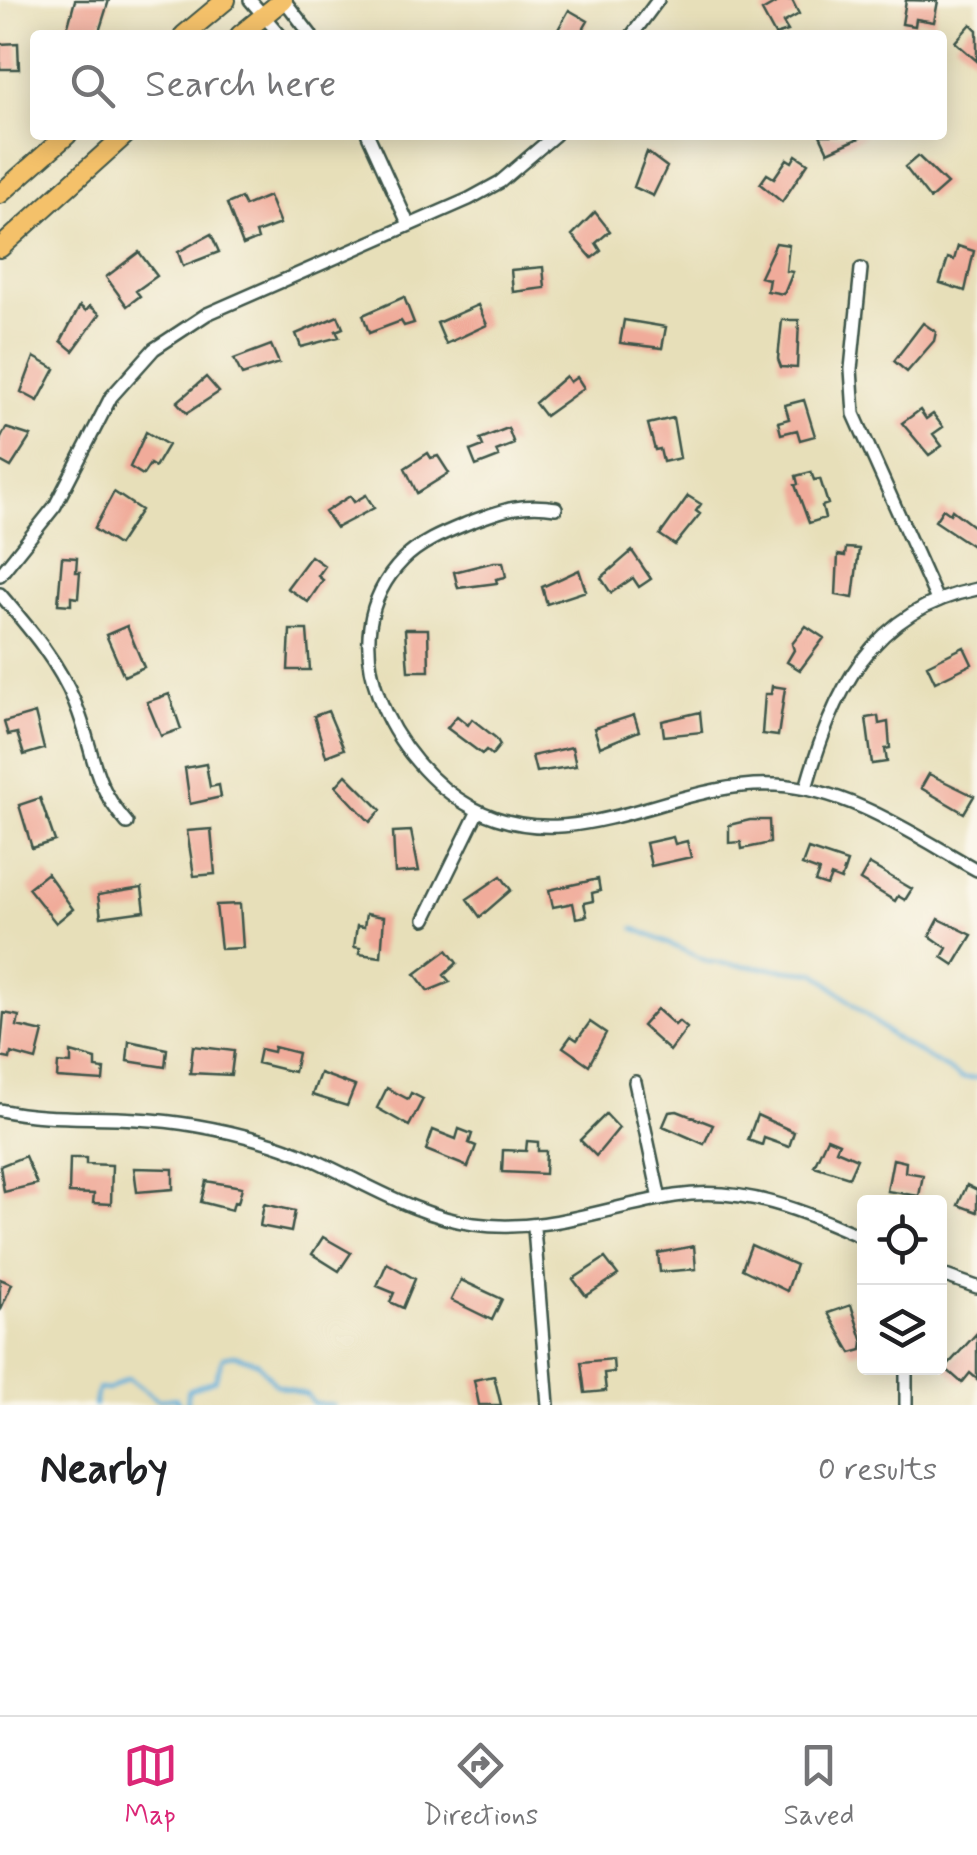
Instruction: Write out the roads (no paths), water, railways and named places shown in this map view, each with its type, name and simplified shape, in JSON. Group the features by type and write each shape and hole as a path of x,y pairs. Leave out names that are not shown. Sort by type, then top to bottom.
{"highway":[{"path":"190,30 226,0"},
{"path":"246,30 284,0"},
{"path":"0,194 61,140"},
{"path":"0,248 119,140"}],"street":[{"path":"250,0 276,30"},
{"path":"284,0 307,30"},
{"path":"636,30 658,0"},
{"path":"370,140 408,222"},
{"path":"0,575 55,506 111,397 154,349 207,314 500,182 549,140"},
{"path":"861,269 850,369 854,414 937,600"},
{"path":"556,508 510,506 424,544 387,580 372,614 372,670 396,735 432,779 478,811 524,825 571,827 708,788 806,788 880,816 977,870"},
{"path":"806,788 822,730 845,682 886,635 937,600 977,589"},
{"path":"0,594 66,684 104,796 127,822"},
{"path":"425,919 478,811"},
{"path":"635,1082 660,1199"},
{"path":"0,1110 64,1118 162,1120 223,1130 312,1157 434,1215 472,1224 534,1228 696,1194 748,1196 793,1208 857,1235"},
{"path":"534,1228 548,1405"},
{"path":"947,1276 977,1286"},
{"path":"906,1375 906,1405"}],"waterway":[{"path":"634,928 709,962 816,973 893,1037 962,1078 977,1078"},
{"path":"187,1405 188,1390 215,1380 223,1357 234,1355 257,1362 276,1385 307,1395 313,1403 333,1405"},
{"path":"95,1405 98,1389 108,1390 128,1378 158,1400 176,1398 180,1405"}]}
